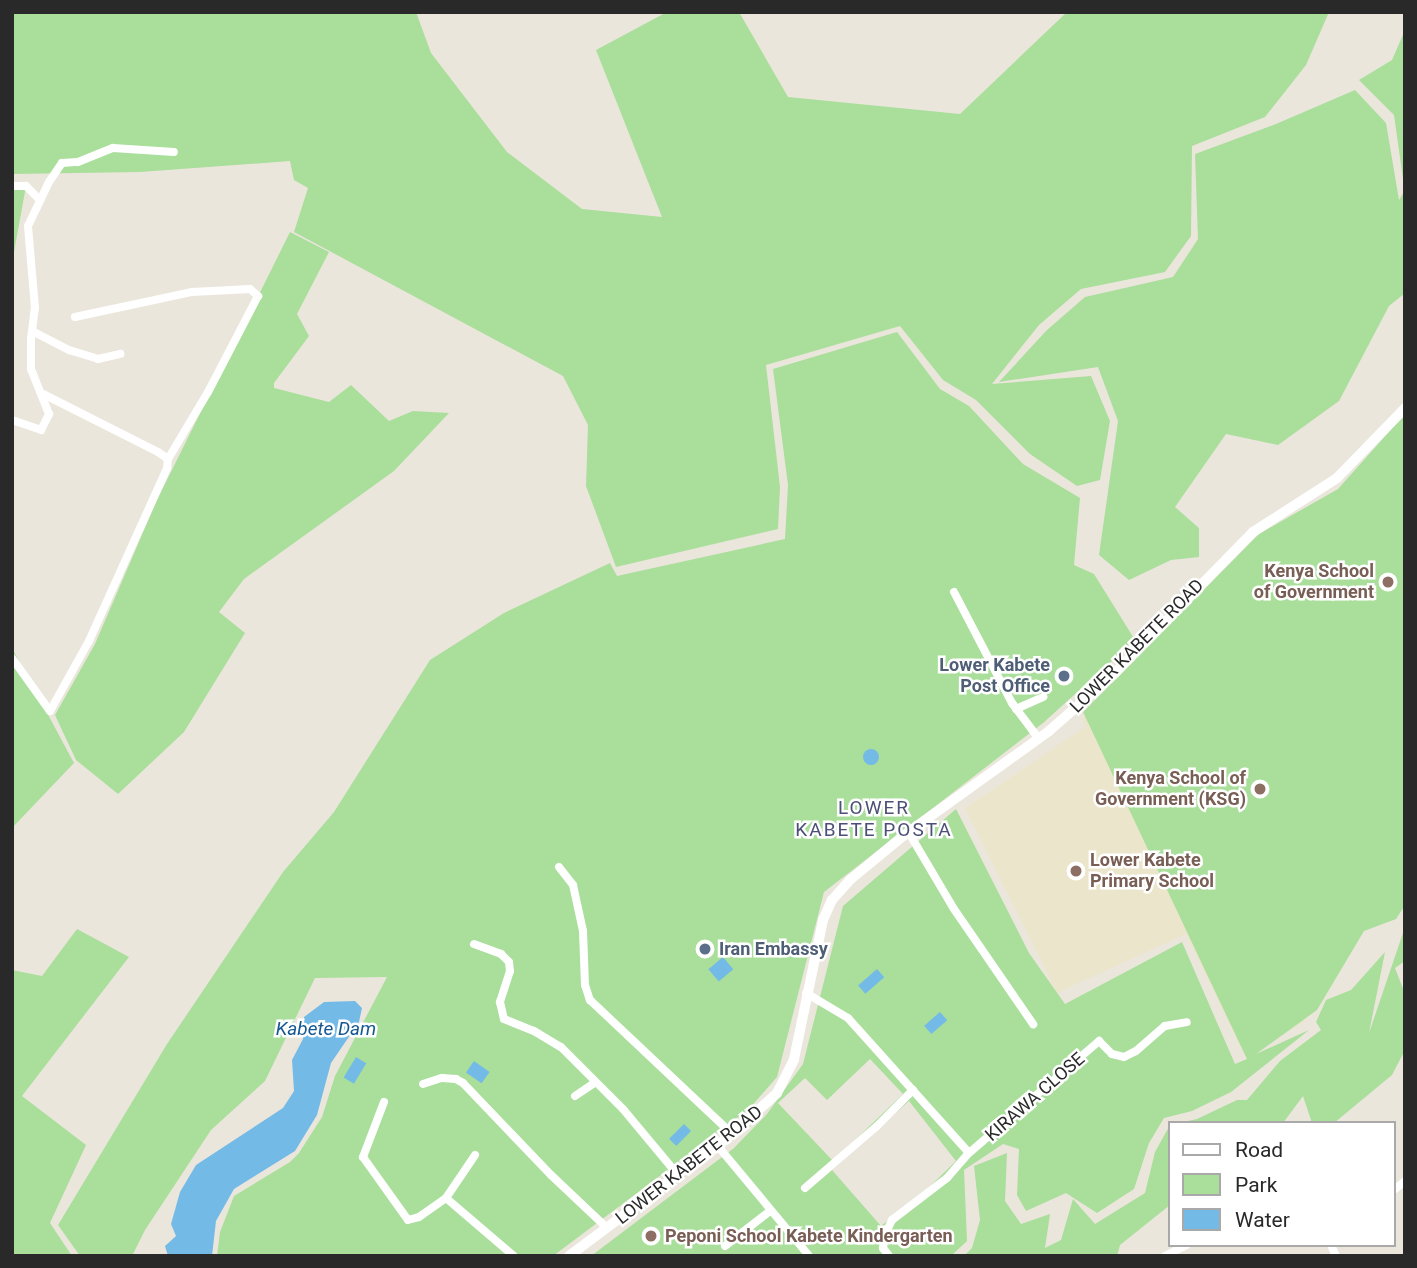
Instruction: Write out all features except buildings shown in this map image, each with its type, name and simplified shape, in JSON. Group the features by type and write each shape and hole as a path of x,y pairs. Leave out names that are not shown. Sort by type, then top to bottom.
{"main road":[{"name":"LOWER KABETE ROAD","path":"569,1256 732,1134 777,1093 794,1059 823,920 832,900 851,879 909,832 1039,739 1114,674 1253,532 1338,478 1405,408"}],"street":[{"path":"12,420 41,430 49,414 31,369 35,308 28,226 39,199 62,163 78,162 114,148 174,152"},
{"path":"12,186 26,186 39,199"},
{"path":"12,658 50,711 89,641 167,468 168,459 208,391 258,296 250,289 192,292 75,317"},
{"path":"32,331 69,350 98,359 120,354"},
{"path":"43,394 168,459"},
{"path":"954,592 1016,709 1039,739"},
{"path":"1016,709 1043,696"},
{"path":"909,832 974,940 1033,1024"},
{"path":"559,867 573,884 583,931 585,985 590,1000 732,1134"},
{"path":"474,944 501,954 509,962 510,971 500,1002 504,1020 554,1043 623,1109 678,1175"},
{"name":"KIRAWA CLOSE","path":"806,993 848,1018 969,1153 1099,1041 1112,1054 1124,1057 1165,1026 1186,1022"},
{"path":"423,1084 442,1078 456,1079 463,1083 551,1175 607,1228"},
{"path":"575,1096 594,1083"},
{"path":"805,1188 877,1126 913,1090"},
{"path":"384,1102 364,1160 408,1220 419,1217 446,1198 475,1155"},
{"path":"717,1145 809,1256"},
{"path":"889,1256 883,1248 885,1234 892,1220 947,1178 969,1153"},
{"path":"446,1198 514,1256"},
{"path":"725,1245 770,1211"},
{"path":"1166,1255 1182,1247"}],"shaded area":[{"path":"1140,656 1395,868 1304,1022 1245,1056 1186,934 1057,993 965,808 1085,727 1082,719"}],"green space":[{"path":"12,12 416,12 431,53 507,152 582,209 662,217 596,50 667,12 739,12 788,97 960,114 1067,12 1329,12 1306,65 1265,117 1192,146 1191,236 1165,272 1081,289 1039,325 992,384 1091,376 1110,421 1100,480 1077,486 1030,454 976,400 943,380 900,326 766,365 780,487 778,529 616,567 586,486 588,425 563,376 294,232 308,188 294,180 290,161 140,172 12,174"},
{"path":"1405,30 1403,179 1394,115 1359,80 1392,60"},
{"path":"1355,90 1386,123 1399,200 1405,190 1405,293 1389,306 1339,401 1278,445 1226,434 1175,507 1199,528 1199,557 1171,560 1129,580 1099,555 1118,421 1098,367 999,382 1047,330 1085,297 1173,277 1198,239 1195,154 1276,124"},
{"path":"12,186 26,186 12,263"},
{"path":"290,232 329,252 297,314 309,336 274,383 274,388 329,402 351,385 389,421 413,411 449,413 394,471 244,579 219,612 245,633 184,732 118,794 76,760 55,715 95,644 157,500"},
{"path":"897,332 940,389 969,406 1023,464 1080,498 1074,565 1094,574 1135,640 1043,723 824,892 777,1077 749,1109 553,1256 217,1256 220,1232 234,1196 290,1162 299,1153 322,1117 335,1076 387,977 315,978 265,1081 211,1130 145,1230 132,1256 80,1256 58,1225 167,1044 283,872 334,812 430,660 504,613 610,563 617,576 785,539 788,485 773,369"},
{"path":"1405,414 1405,905 1396,919 1364,931 1317,1010 1256,1054 1309,1030 1231,1092 1192,1111 1164,1118 1149,1143 1134,1189 1097,1213 1066,1193 1026,1211 1017,1195 1019,1149 1003,1144 964,1170 967,1241 951,1256 591,1256 734,1148 767,1114 803,1064 843,906 956,809 1029,953 1065,1004 1182,942 1235,1064 1247,1059 1083,712 1259,534 1338,489","holes":["870,1059 903,1094 833,1161 778,1103 805,1078 827,1100","909,1101 956,1161 921,1195 881,1226 832,1170"]},
{"path":"12,648 74,763 12,828"},
{"path":"1405,927 1405,961 1395,968 1405,994 1405,1050 1392,1075 1336,1121 1311,1121 1303,1096 1284,1121 1188,1121 1237,1100 1247,1100 1280,1061 1321,1030 1316,1022 1326,1000 1351,990 1385,952 1369,1033"},
{"path":"77,929 129,957 22,1096 86,1145 50,1223 72,1256 12,1256 12,970 42,976"},
{"path":"1168,1129 1168,1207 1120,1245 1117,1256 964,1256 972,1248 980,1220 974,1166 1007,1153 1005,1201 1021,1224 1050,1214 1045,1248 1061,1240 1073,1199 1095,1224 1145,1193 1155,1152"}],"water":[{"path":"871,749 877,751 877,763 871,765 865,763 863,757 865,751"},
{"path":"723,957 733,969 719,981 708,969"},
{"path":"877,969 884,977 865,994 858,985"},
{"name":"Kabete Dam","path":"355,1001 362,1008 359,1022 331,1063 317,1115 295,1151 234,1189 216,1221 212,1256 168,1256 165,1246 176,1236 171,1224 180,1192 196,1165 283,1108 294,1091 292,1060 303,1039 304,1017 324,1002"},
{"path":"940,1012 947,1020 931,1034 924,1026"},
{"path":"356,1057 366,1063 354,1084 344,1078"},
{"path":"474,1061 490,1072 482,1083 466,1072"},
{"path":"684,1124 691,1131 676,1146 669,1139"}],"place":[{"name":"Kenya School of Government","path":"1388,582"},
{"name":"Lower Kabete Post Office","path":"1064,676"},
{"name":"Kenya School of Government (KSG)","path":"1260,789"},
{"name":"Lower Kabete Primary School","path":"1076,871"},
{"name":"Iran Embassy","path":"705,949"},
{"name":"Peponi School Kabete Kindergarten","path":"651,1236"}],"district":[{"name":"LOWER KABETE POSTA","path":"874,819"}]}
